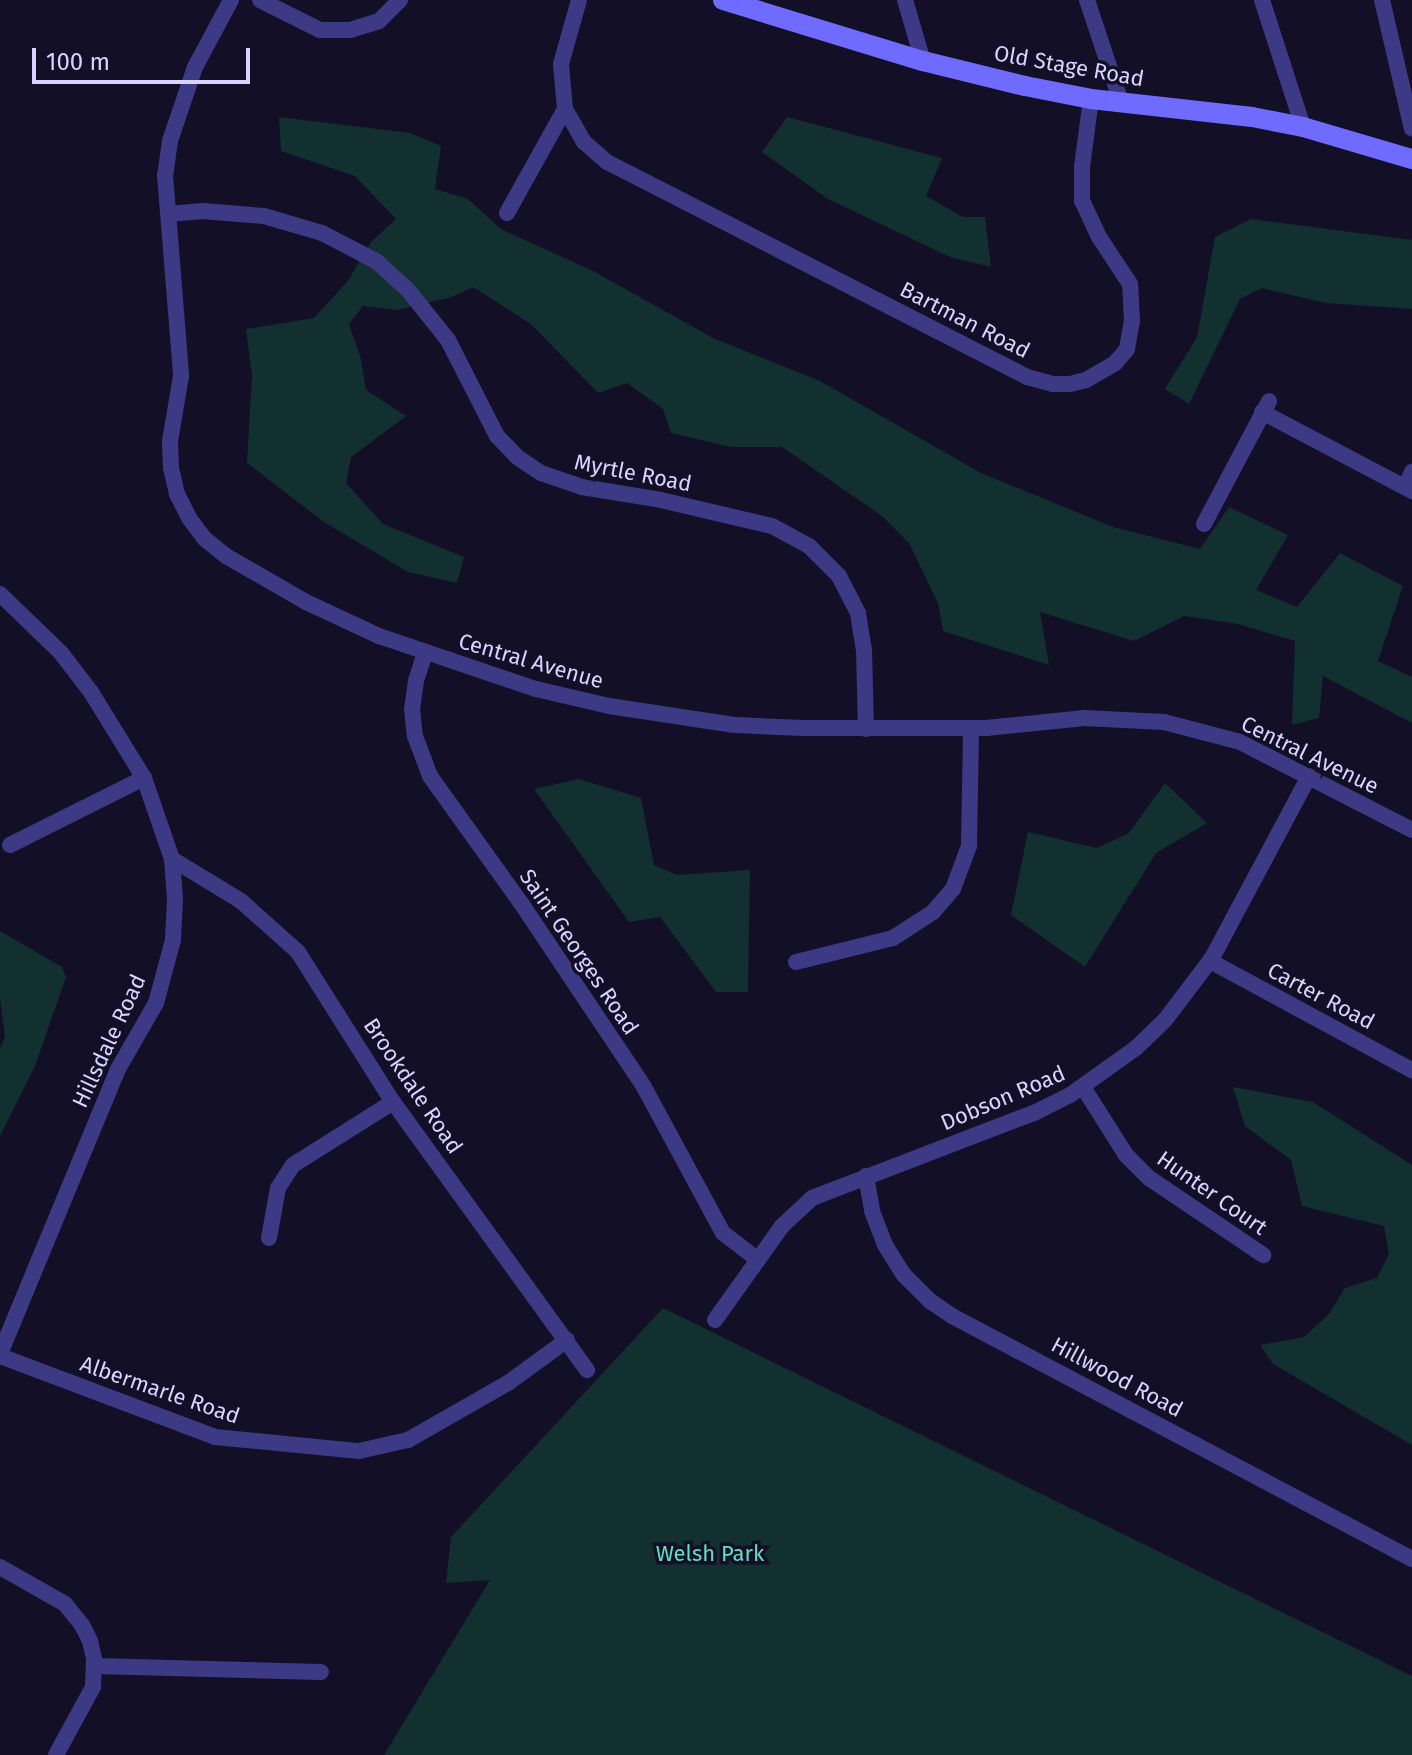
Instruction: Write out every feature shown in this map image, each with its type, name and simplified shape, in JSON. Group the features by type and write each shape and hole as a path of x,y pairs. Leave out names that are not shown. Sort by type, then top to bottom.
{"street":[{"name":"Central Avenue","path":"231,0 195,67 170,141 165,175 181,376 169,454 173,481 189,518 215,548 306,602 425,653 536,689 637,711 735,725 866,729 971,728 1084,718 1164,722 1240,742 1412,830"},
{"path":"260,0 320,30 350,30 379,21 400,0"},
{"path":"507,213 565,109 561,64 579,0"},
{"path":"905,0 923,61"},
{"path":"1087,0 1121,102"},
{"path":"1262,0 1303,127"},
{"path":"1382,0 1412,129"},
{"name":"Old Stage Road","path":"732,2 923,61 1091,99 1252,117 1303,127 1412,159"},
{"name":"Bartman Road","path":"565,109 584,142 607,162 1027,377 1053,384 1070,384 1101,373 1115,363 1127,349 1132,321 1130,284 1099,237 1082,201 1082,167 1091,99"},
{"name":"Myrtle Road","path":"169,214 218,212 264,216 322,233 376,261 408,290 441,330 497,436 517,457 541,473 582,487 661,500 772,526 809,546 839,576 858,613 864,649 866,729"},
{"path":"1204,524 1266,406 1410,483"},
{"name":"Hillsdale Road","path":"0,594 61,653 91,692 144,778 172,859 175,899 173,940 156,1003 118,1069 0,1355"},
{"name":"Saint Georges Road","path":"425,653 416,681 412,709 415,736 430,776 521,903 644,1087 723,1233 757,1259"},
{"path":"796,962 893,938 933,912 953,889 969,846 971,728"},
{"name":"Dobson Road","path":"715,1320 782,1226 812,1198 1034,1113 1083,1087 1136,1048 1165,1020 1210,961 1309,776"},
{"path":"10,845 144,778"},
{"name":"Brookdale Road","path":"172,859 241,901 298,952 393,1102 587,1370"},
{"name":"Carter Road","path":"1210,961 1412,1070"},
{"name":"Hunter Court","path":"1083,1087 1126,1155 1149,1178 1263,1255"},
{"path":"269,1238 278,1188 293,1165 393,1102"},
{"name":"Hillwood Road","path":"866,1176 872,1211 885,1245 904,1275 930,1301 952,1316 1412,1559"},
{"name":"Albermarle Road","path":"0,1355 215,1437 359,1451 408,1440 508,1383 567,1340"},
{"path":"0,1567 46,1591 71,1610 90,1641 95,1666 93,1687 56,1755"},
{"path":"95,1666 321,1672"}],"green space":[{"path":"279,117 410,133 441,146 435,189 468,199 501,229 595,272 713,338 820,381 981,473 1113,527 1200,549 1229,507 1288,535 1256,590 1297,607 1340,553 1403,586 1378,661 1412,677 1412,723 1323,676 1319,718 1292,725 1295,641 1238,624 1184,616 1134,641 1040,612 1049,665 943,631 938,603 909,543 882,516 782,447 731,447 671,433 663,409 627,383 598,393 531,324 473,287 452,297 397,310 363,306 349,324 361,359 366,390 406,416 351,457 346,483 383,524 464,557 457,583 408,572 324,522 247,463 252,375 246,329 314,318 348,281 371,242 396,219 355,176 281,151"},
{"path":"787,117 942,158 926,196 963,217 985,217 991,267 950,257 828,199 762,152"},
{"path":"1251,219 1412,240 1412,309 1326,303 1262,288 1240,299 1189,404 1165,389 1197,337 1215,237"},
{"path":"579,779 641,798 654,865 677,875 750,870 748,992 716,992 660,917 629,922 534,789"},
{"path":"1165,783 1207,823 1156,853 1085,967 1011,915 1028,832 1097,848 1129,833"},
{"path":"0,931 62,967 66,977 35,1066 0,1136 0,1048 5,1037 0,999"},
{"path":"1233,1087 1313,1102 1412,1165 1412,1445 1273,1364 1260,1345 1304,1337 1329,1314 1345,1288 1377,1278 1389,1254 1384,1226 1302,1206 1291,1160 1245,1126"},
{"name":"Welsh Park","path":"663,1308 1412,1676 1412,1755 384,1755 490,1580 446,1583 451,1537"}]}
